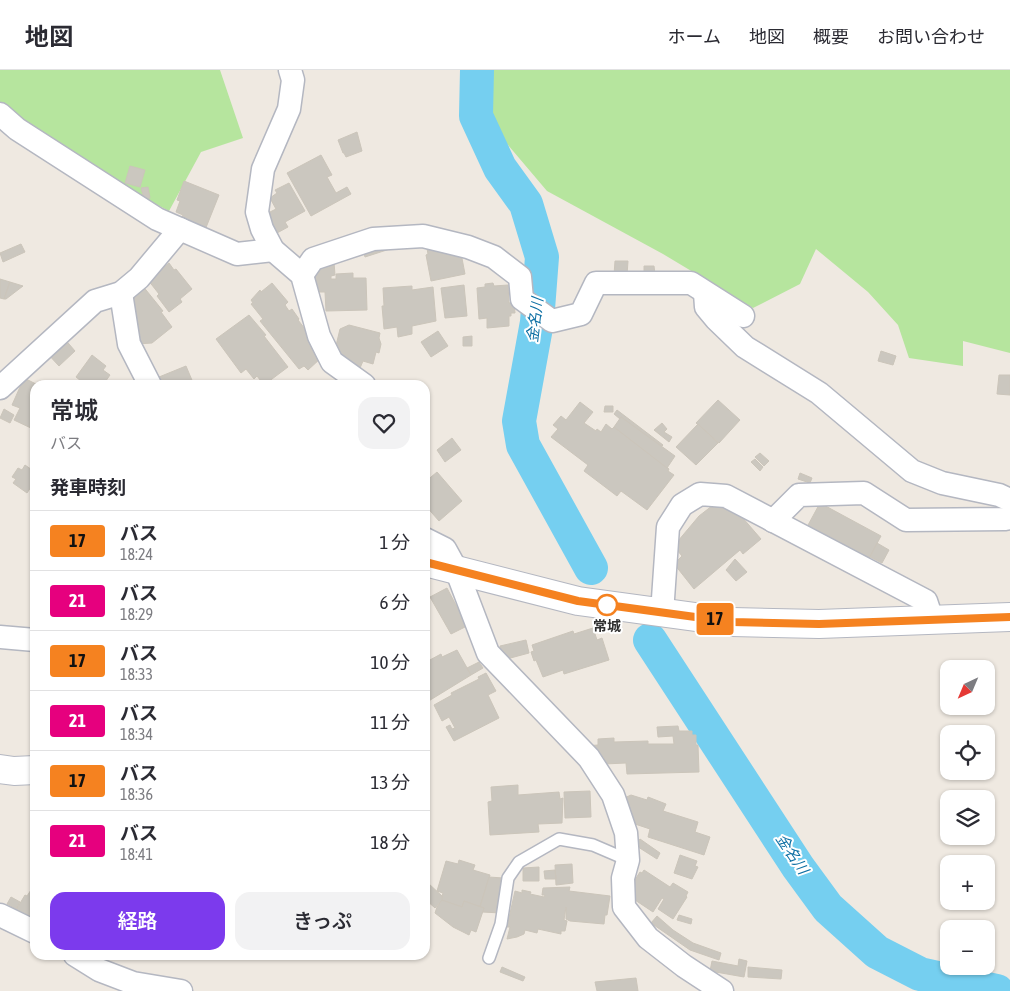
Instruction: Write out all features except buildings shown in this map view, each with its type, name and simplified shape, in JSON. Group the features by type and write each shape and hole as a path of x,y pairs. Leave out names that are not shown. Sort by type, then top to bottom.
{"main road":[{"path":"430,563 578,601 732,622 819,624 1010,617"},
{"path":"0,769 30,770"}],"street":[{"path":"290,70 293,80 290,109 263,169 258,212 262,229 273,250 302,275 319,336 332,362 357,380"},
{"path":"0,114 17,129 157,218 237,254 273,250"},
{"path":"0,388 95,302 122,293 139,278 180,229"},
{"path":"302,275 313,259 373,239 424,236 468,247 494,257 520,277 522,299 552,321 580,314 596,283 691,284 743,316"},
{"path":"122,293 129,344 147,380"},
{"path":"705,293 706,306 711,313 745,347 819,393 912,471 942,482 1000,494 1010,500"},
{"path":"773,521 799,495 864,493 906,520 1010,518"},
{"path":"662,613 668,527 682,504 700,494 726,496 926,601 932,619"},
{"path":"430,541 445,548 456,569 488,653 589,758 613,795 626,833 628,860 623,878 624,907 648,938 684,966 722,991"},
{"path":"0,637 30,640"},
{"path":"0,915 30,930"},
{"path":"84,960 99,970 133,983 181,991"}],"lane":[{"path":"489,958 500,924 508,878 519,862 559,839 593,845 628,860"}],"green space":[{"path":"0,70 220,70 243,138 201,152 169,211 134,193 0,106"},
{"path":"480,70 1010,70 1010,353 963,341 963,366 909,358 898,325 868,292 816,249 800,284 753,308 663,254 547,191 481,113"}],"waterway":[{"name":"金名川","path":"477,70 476,116 500,168 526,204 542,257 537,322 519,421 523,445 591,568"},
{"name":"金名川","path":"650,640 798,867 828,908 877,952 920,974 997,991"}],"bus line":[{"name":"17","path":"430,563 578,601 732,622 819,624 1010,617"}],"place":[{"name":"常城","path":"607,605"}]}
